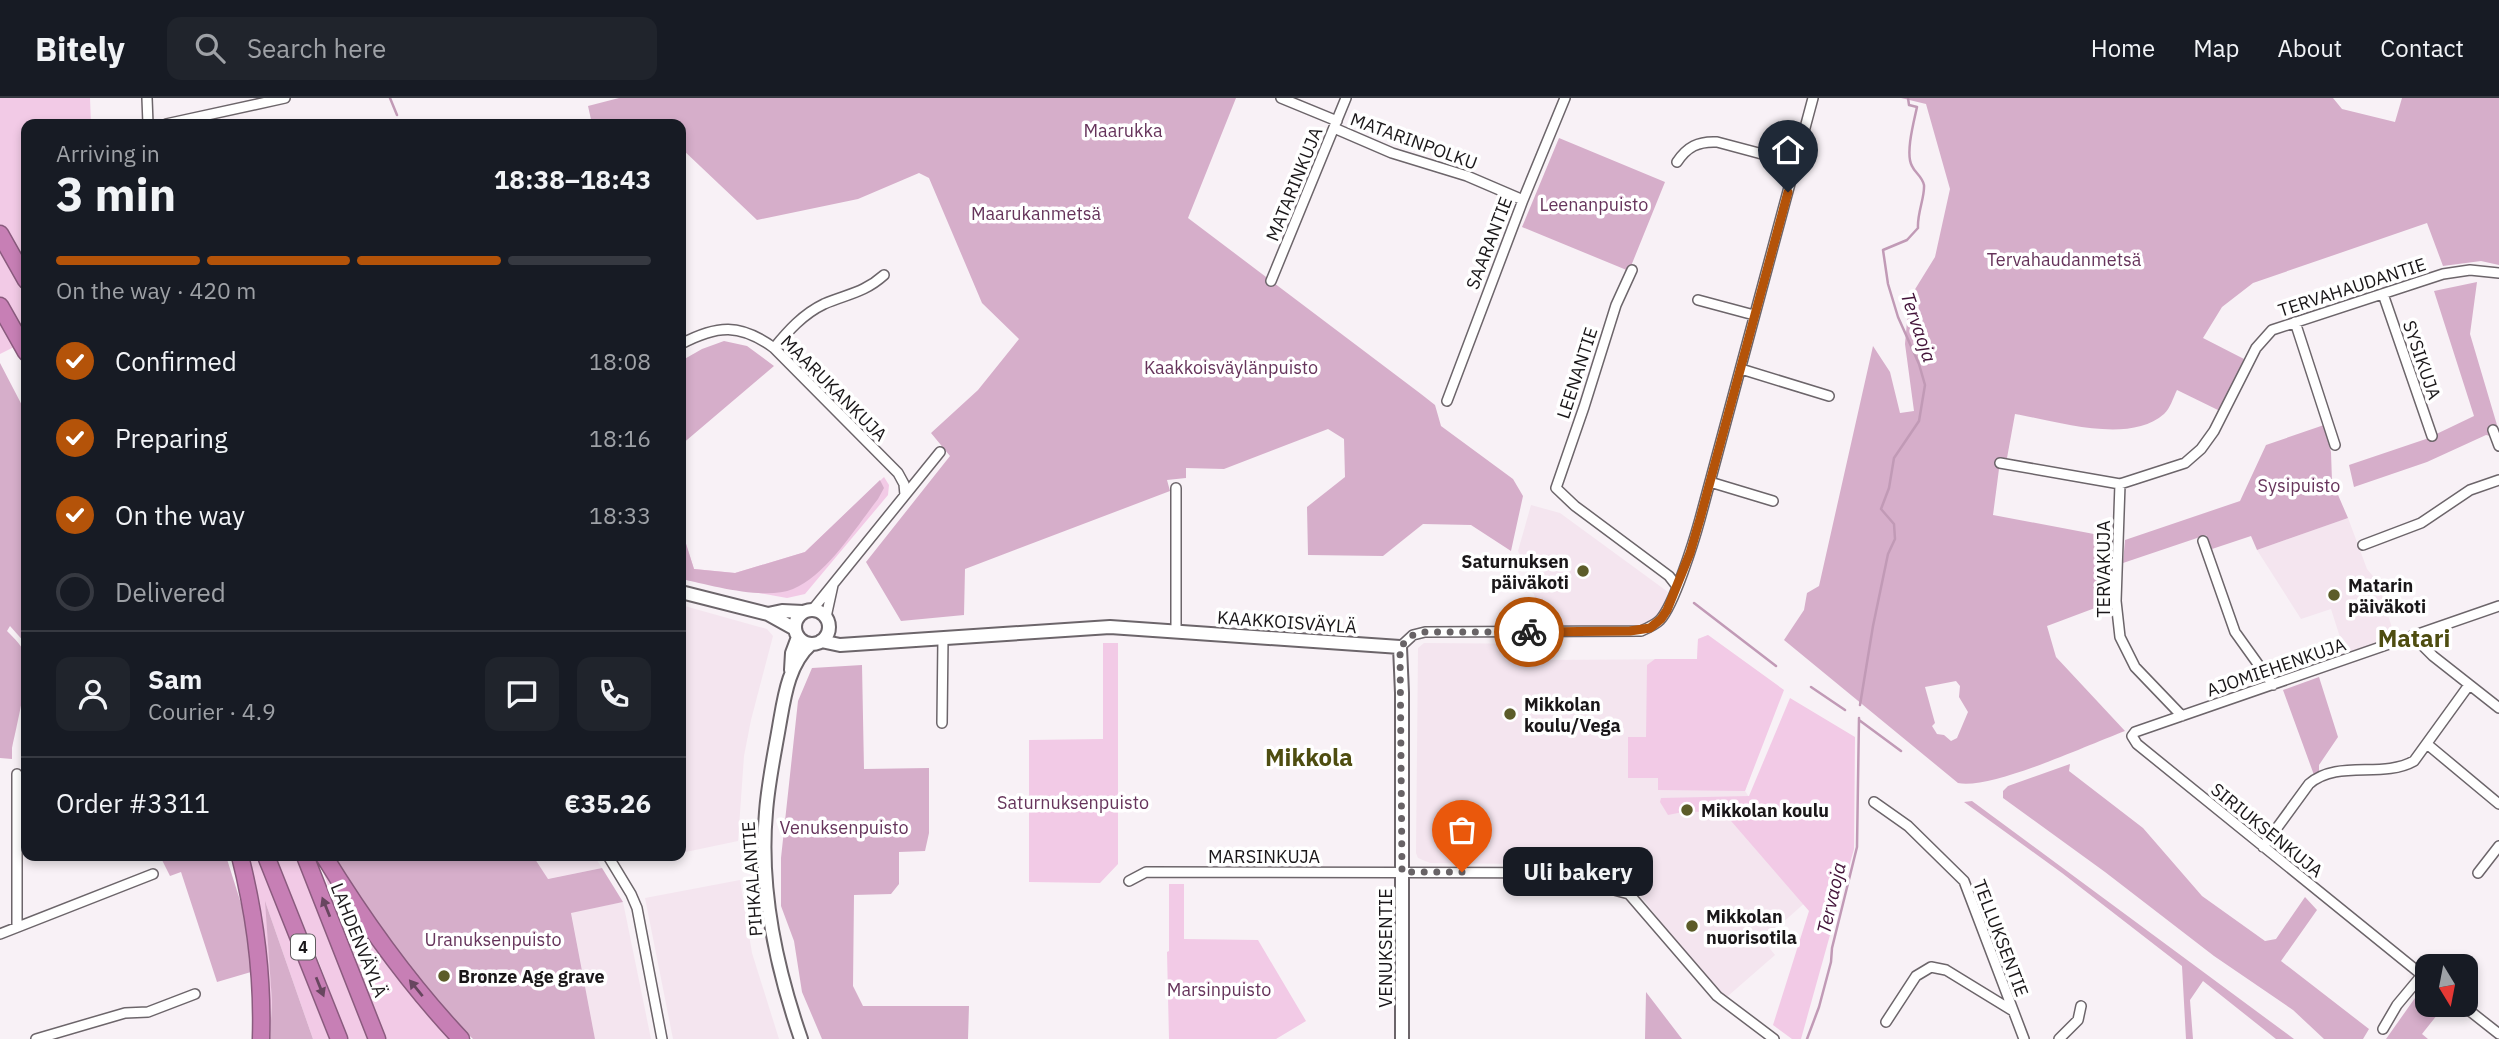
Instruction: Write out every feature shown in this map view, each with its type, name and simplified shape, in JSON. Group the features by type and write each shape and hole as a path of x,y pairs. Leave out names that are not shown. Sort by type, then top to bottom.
{"highway":[{"path":"0,234 21,271"},
{"path":"0,306 21,343"},
{"path":"241,861 257,948 261,1039"},
{"name":"4","path":"268,861 339,1039"},
{"name":"LAHDENVÄYLÄ","path":"307,861 377,1039"},
{"path":"327,861 382,944 461,1039"}],"street":[{"path":"147,98 148,119"},
{"path":"185,119 250,102 285,98"},
{"name":"MATARINPOLKU","path":"1281,98 1392,153 1467,176 1522,200"},
{"name":"MATARINKUJA","path":"1271,281 1346,98"},
{"name":"SAARANTIE","path":"1447,401 1522,200 1566,98"},
{"path":"1400,647 1413,635 1425,632 1641,631 1661,619 1690,553 1813,98"},
{"path":"1677,162 1693,145 1706,141 1796,163"},
{"name":"LEENANTIE","path":"1632,270 1616,305 1556,488 1575,506 1669,576 1676,585"},
{"name":"TERVAHAUDANTIE","path":"2000,463 2120,484 2164,471 2185,463 2195,455 2214,431 2256,348 2272,330 2443,274 2470,270 2499,273"},
{"path":"774,348 786,333 809,313 822,305 871,287 884,275"},
{"name":"SYSIKUJA","path":"2383,294 2432,436"},
{"path":"1698,300 1754,315"},
{"path":"2295,322 2335,445"},
{"name":"MAARUKANKUJA","path":"686,342 706,333 730,329 754,334 774,348 898,473 904,484 905,495"},
{"path":"1741,369 1829,396"},
{"path":"2493,430 2499,446"},
{"path":"796,633 796,619 808,611 833,585 940,452"},
{"path":"2363,545 2421,523 2470,490 2499,480"},
{"path":"1710,482 1773,501"},
{"name":"TERVAKUJA","path":"2120,484 2116,601 2120,637 2135,667 2182,716"},
{"path":"1176,488 1176,632"},
{"path":"2203,541 2235,632 2273,685"},
{"path":"686,593 768,614 796,633 816,642 827,635 833,585"},
{"name":"AJOMIEHENKUJA","path":"2182,716 2499,606"},
{"path":"768,614 782,611 820,612 827,622"},
{"name":"KAAKKOISVÄYLÄ","path":"827,622 841,635 864,642"},
{"name":"KAAKKOISVÄYLÄ","path":"816,642 840,645 1110,627 1400,647"},
{"name":"PIHKALANTIE","path":"791,674 796,633"},
{"path":"2414,637 2499,708"},
{"path":"943,638 943,723"},
{"name":"PIHKALANTIE","path":"801,1039 775,950 765,847 768,786 783,702 791,674 800,656 816,642"},
{"name":"VENUKSENTIE","path":"1400,647 1402,1039"},
{"path":"2263,847 2309,784 2318,777 2342,771 2404,767 2414,761 2469,685"},
{"name":"SIRIUKSENKUJA","path":"2182,716 2135,732 2132,736 2137,744 2415,969"},
{"path":"2427,744 2499,804"},
{"path":"17,774 17,927"},
{"name":"TELLUKSENTIE","path":"1874,802 1908,826 1964,881 2024,1039"},
{"path":"2478,873 2499,846"},
{"path":"611,861 637,908 662,1039"},
{"name":"MARSINKUJA","path":"1129,881 1146,872 1577,872 1599,880 1614,890 1629,894 1717,996 1774,1039"},
{"path":"0,934 153,874"},
{"path":"1886,1022 1916,976 1931,967 1946,970 2013,1011"},
{"path":"2383,1029 2397,1005 2415,987"},
{"path":"36,1039 125,1013 148,1012 195,994"},
{"path":"2059,1039 2078,1020 2081,1006"},
{"path":"2477,1017 2499,1034"}],"shaded area":[{"name":"Saturnuksen päiväkoti","path":"1531,505 1560,513 1668,592 1659,616 1642,626 1546,627 1518,551"},
{"name":"Matarin päiväkoti","path":"2348,518 2367,569 2377,581 2395,637 2345,653 2331,609 2301,619 2257,550"},
{"path":"686,606 767,629 773,636 744,756 738,841 686,852"},
{"name":"Mikkolan koulu","path":"1708,635 1782,689 1745,791 1763,818 1826,884 1763,940 1775,955 1728,996 1717,996 1617,865 1430,863 1418,858 1418,648 1424,643 1542,644 1544,660 1697,659 1698,639"},
{"path":"536,861 597,861 602,868 547,879"},
{"path":"740,880 752,953 779,1039 673,1039 645,898"},
{"path":"623,902 651,1039 595,1039 571,912"}],"green space":[{"path":"0,98 90,98 91,119 21,119 21,344 0,354"},
{"path":"619,98 1236,98 1188,218 1435,405 1441,426 1513,479 1523,496 1511,551 1471,525 1423,524 1383,556 1308,555 1307,507 1345,477 1344,439 1328,429 1224,469 1186,468 1186,478 1167,480 1170,491 965,569 964,615 901,621 866,562 950,456 931,433 978,390 1019,339 982,303 929,178 919,173 858,199 757,220 686,153 686,119 591,119 588,106"},
{"name":"Tervahaudanmetsä","path":"1901,98 2333,98 2342,109 2395,122 2402,98 2499,98 2499,265 2481,261 2443,266 2427,223 2253,283 2222,307 2203,338 2244,359 2220,411 2177,390 2164,414 2149,423 2132,428 2092,428 2015,414 2005,469 1999,469 1993,515 2115,538 2111,602 2047,626 2056,657 2125,731 2016,773 1973,783 1958,783 1784,640 1804,610 1807,593 1819,586 1873,346 1890,372 1900,413 1914,411 1905,344 1909,299 1935,257 1950,189 1926,104","holes":["1956,681 1960,686 1959,697 1968,712 1957,738 1951,741 1944,735 1937,734 1932,726 1935,723 1925,687"]},
{"name":"Leenanpuisto","path":"1559,138 1665,182 1629,271 1522,227"},
{"path":"2477,282 2470,334 2497,425 2489,428 2491,436 2486,435 2427,462 2354,487 2349,465 2426,439 2474,416 2434,291"},
{"path":"724,341 747,346 774,366 686,441 686,358"},
{"path":"0,363 21,403 21,638 10,626 7,631 21,647 21,707 12,759 0,758"},
{"name":"Sysipuisto","path":"2324,425 2331,452 2332,481 2348,518 2257,550 2251,536 2212,549 2206,535 2123,563 2125,540 2240,501 2266,445"},
{"path":"884,477 889,485 888,495 805,594 787,598 686,580 686,544 694,569 735,573 805,552"},
{"path":"880,480 884,488 878,499 840,549 818,573 793,589 753,593 686,580 686,544 694,569 735,573 805,552"},
{"path":"1708,635 1784,690 1745,791 1658,790 1658,778 1628,778 1628,737 1646,737 1647,665 1655,659 1697,659 1698,639"},
{"name":"Saturnuksenpuisto","path":"1103,643 1118,643 1118,864 1100,883 1029,882 1029,740 1103,739"},
{"name":"Venuksenpuisto","path":"862,665 864,769 929,768 929,833 925,851 899,852 899,884 891,894 854,895 853,986 863,1006 969,1006 968,1039 822,1039 802,992 794,941 781,906 781,858 798,701 812,668"},
{"path":"2319,677 2338,737 2314,775 2283,690"},
{"path":"1790,698 1855,737 1854,849 1801,1039 1792,1039 1773,1025 1809,911 1725,814 1688,811 1668,815 1660,802 1661,798 1749,796"},
{"path":"2070,764 2069,771 2143,828 2202,896 2265,941 2276,939 2305,897 2317,910 2281,961 2369,1029 2363,1039 2324,1039 2293,1010 2214,956 2003,798 2003,791 2008,786"},
{"path":"1972,801 2294,1039 2276,1039 2203,981 2190,1000 2193,1039 2186,1039 2182,966 2062,873 1964,802"},
{"path":"162,861 228,861 244,913 251,972 217,982 181,872 170,876"},
{"path":"246,861 259,861 329,1039 313,1039 266,904 272,1002 270,1039 265,1039"},
{"path":"277,861 299,861 369,1039 348,1039"},
{"path":"319,861 454,1039 386,1039"},
{"name":"Uranuksenpuisto","path":"336,861 536,861 548,879 602,868 623,902 571,913 595,1039 473,1039 433,998 381,928"},
{"name":"Marsinpuisto","path":"1169,884 1184,884 1184,939 1258,940 1306,1021 1276,1039 1169,1039"},
{"path":"265,901 313,1039 270,1039 272,1002"},
{"path":"1646,992 1682,1039 1645,1039"},
{"path":"2415,998 2415,1017 2435,1017 2422,1034 2428,1039 2386,1039"}],"waterway":[{"path":"390,98 397,115"},
{"name":"Tervaoja","path":"1860,705 1888,554 1895,539 1894,524 1881,509 1889,488 1894,458 1919,421 1925,385 1919,364 1898,317 1888,284 1883,250 1907,240 1918,228 1924,185 1910,161 1917,107 1909,105 1908,98"},
{"path":"1694,603 1776,666"},
{"path":"1811,687 1845,710"},
{"name":"Tervaoja","path":"1807,1039 1831,962 1832,948 1857,847 1859,718"},
{"path":"1859,720 1901,751"}],"way so far":[{"path":"1462,872 1402,872 1400,647 1406,639 1425,632 1529,632"}],"place":[{"name":"Saturnuksen päiväkoti","path":"1583,571"},
{"name":"Matarin päiväkoti","path":"2334,595"},
{"name":"Mikkolan koulu/Vega","path":"1510,714"},
{"name":"Mikkolan koulu","path":"1687,810"},
{"name":"Uli bakery","path":"1462,872"},
{"name":"Mikkolan nuorisotila","path":"1692,926"},
{"name":"Bronze Age grave","path":"444,976"}],"district":[{"name":"Matari","path":"2414,638"},
{"name":"Mikkola","path":"1309,757"}],"route":[{"path":"1529,632 1641,631 1650,628 1667,610 1690,553 1700,519 1788,192"}],"park label":[{"name":"Maarukka","path":"1123,130"},
{"name":"Maarukanmetsä","path":"1036,213"},
{"name":"Kaakkoisväylänpuisto","path":"1231,367"}]}
